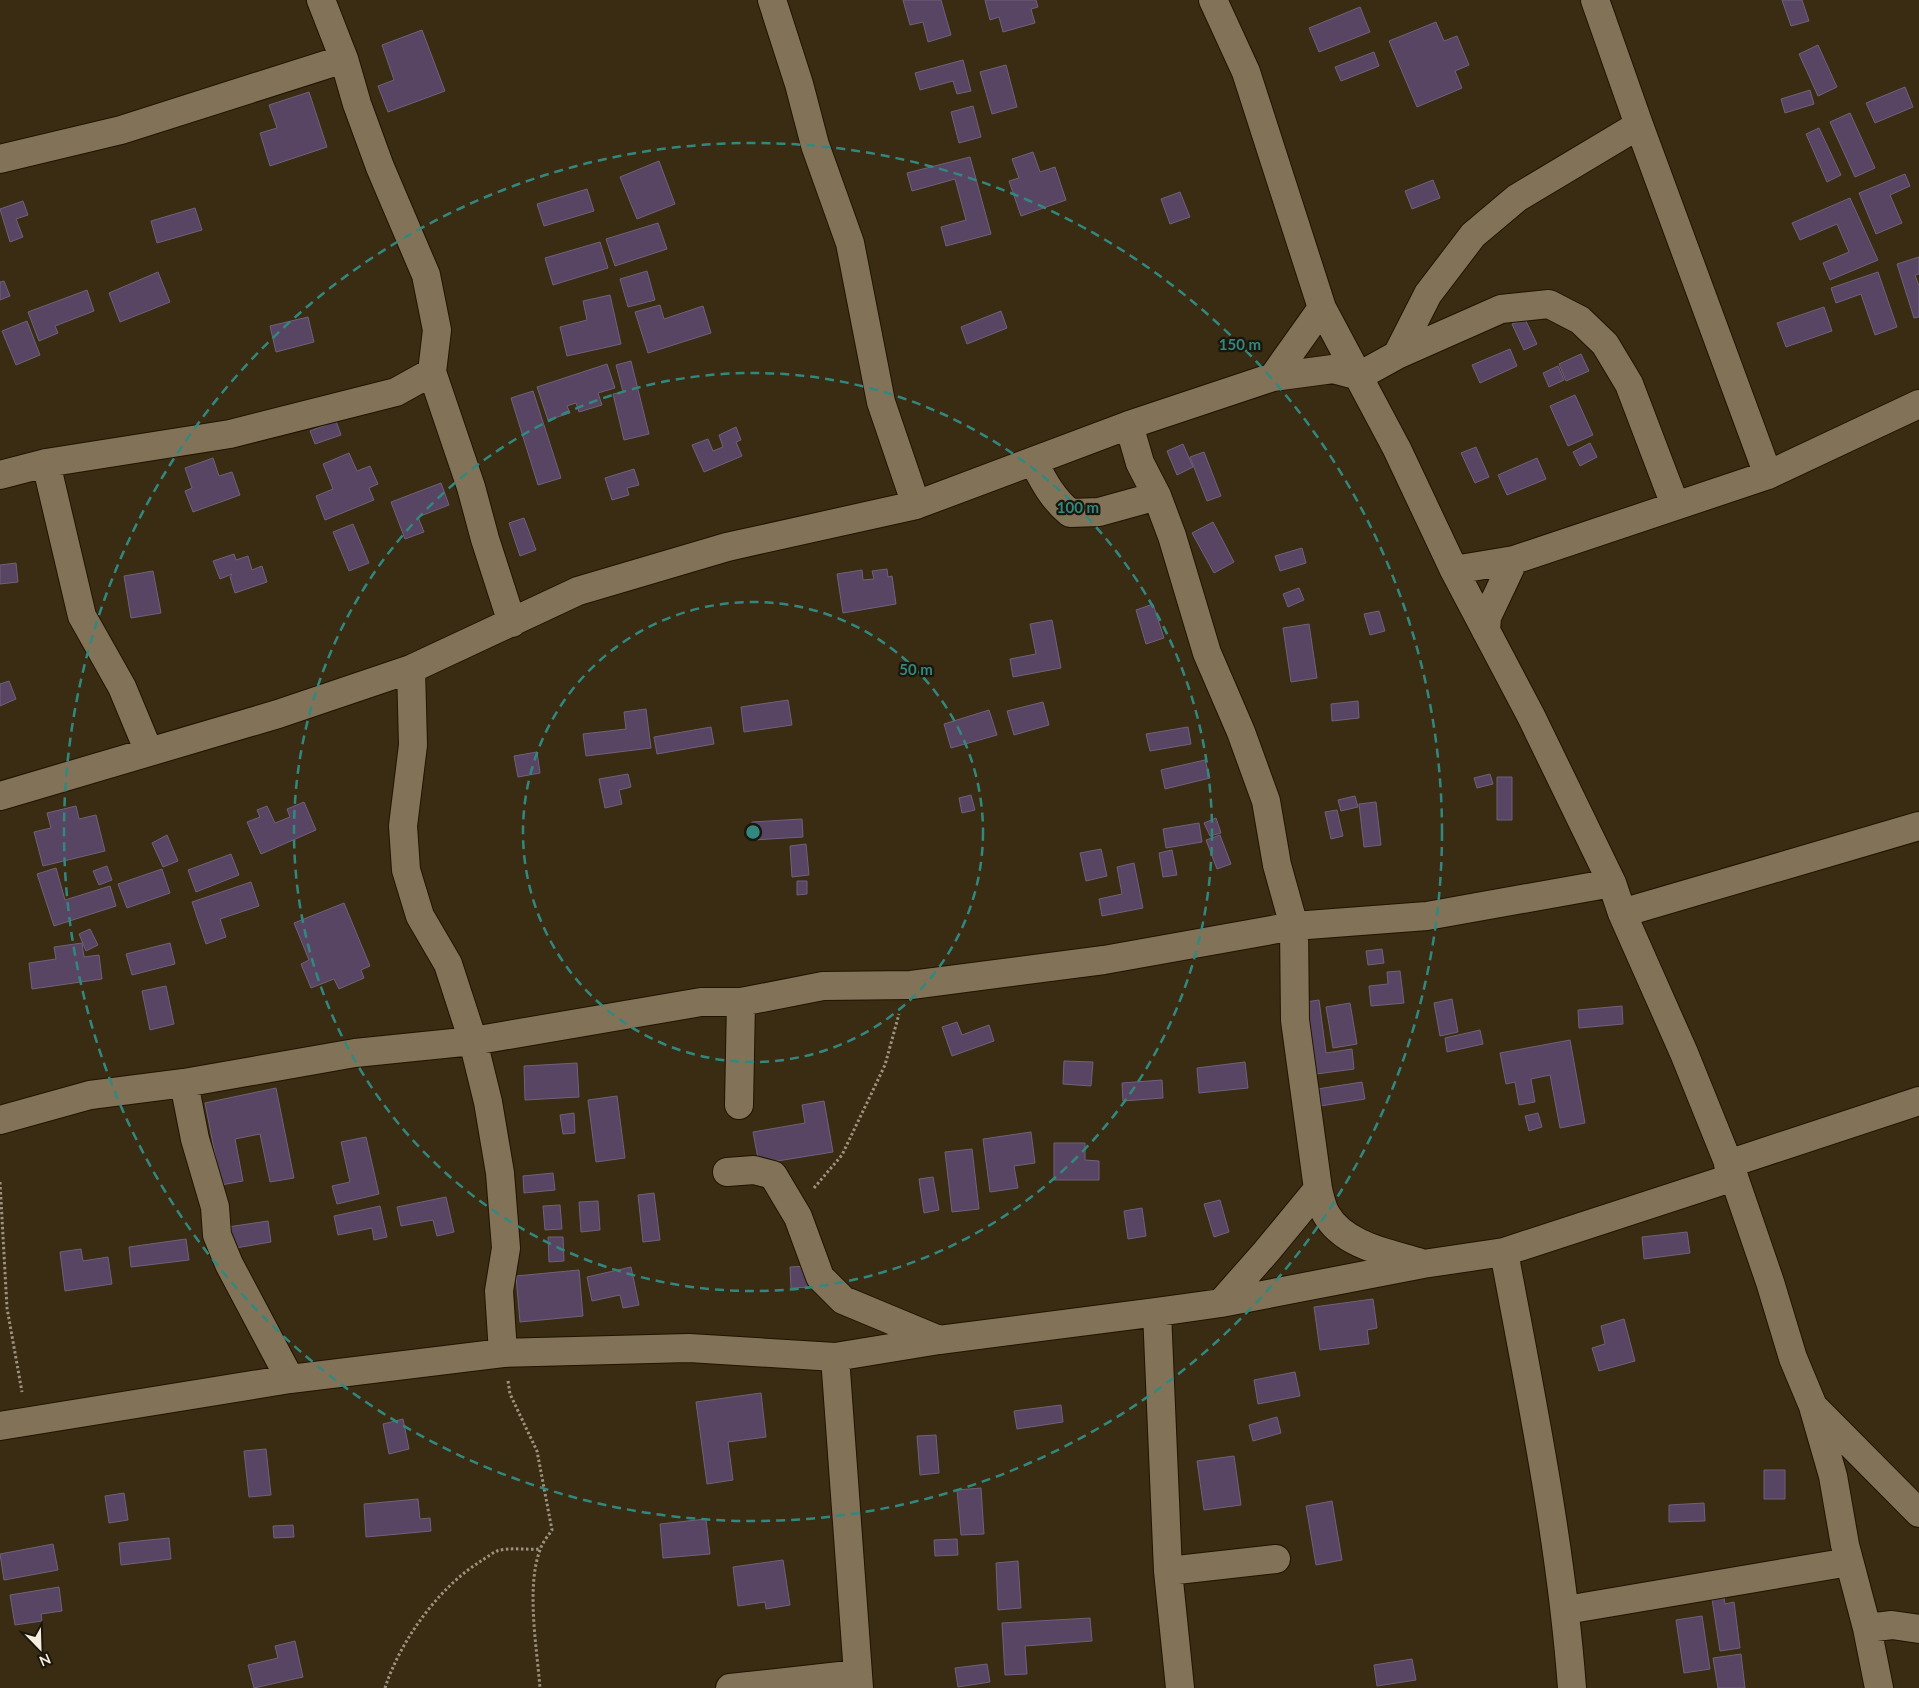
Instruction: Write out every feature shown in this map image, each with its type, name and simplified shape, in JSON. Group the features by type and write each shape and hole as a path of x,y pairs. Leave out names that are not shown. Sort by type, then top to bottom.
{"street":[{"path":"321,0 344,59 357,104 380,167 426,274 437,330 432,372 471,487 512,623"},
{"path":"772,0 799,84 815,145 850,243 880,402 916,505"},
{"path":"1213,0 1246,72 1322,308 1359,376 1454,570 1612,883 1622,912 1684,1053 1731,1170 1770,1282 1793,1358 1813,1406 1833,1476 1850,1562 1867,1628 1879,1688"},
{"path":"1595,0 1768,475"},
{"path":"0,158 121,130 344,59"},
{"path":"1398,355 1428,294 1473,235 1517,198 1639,125"},
{"path":"0,796 278,714 411,669 578,591 596,585 727,547 916,505 1034,463 1129,425 1273,377 1333,369 1359,376 1398,355 1501,310 1549,304 1580,320 1605,344 1629,384 1675,505"},
{"path":"1273,377 1322,308"},
{"path":"0,474 46,463 230,434 396,392 432,372"},
{"path":"1454,570 1514,560 1768,475 1919,404"},
{"path":"1129,425 1140,463 1157,496 1172,536 1207,652 1241,732 1266,802 1277,865 1294,926 1295,1020 1318,1189 1326,1214 1338,1230 1359,1243 1423,1264"},
{"path":"46,463 82,616 122,687 149,752"},
{"path":"1034,463 1057,503 1070,513 1099,512 1157,496"},
{"path":"1486,631 1487,617 1514,560"},
{"path":"411,669 413,745 403,826 406,870 420,916 448,964 473,1041 488,1102 500,1173 506,1248 499,1290 503,1353"},
{"path":"1622,912 1919,826"},
{"path":"0,1120 90,1095 184,1082 355,1053 473,1041 701,1002 741,1002 823,986 911,985 1104,960 1294,926 1428,916 1612,883"},
{"path":"739,1105 741,1002"},
{"path":"184,1082 195,1138 215,1207 217,1235 229,1264 290,1379"},
{"path":"0,1426 28,1423 290,1379 503,1353 690,1348 835,1357 939,1340 1221,1302 1423,1264 1504,1252 1919,1101"},
{"path":"727,1172 754,1170 773,1175 791,1205 808,1241 820,1277 842,1300 939,1340"},
{"path":"1221,1302 1266,1252 1318,1189"},
{"path":"1504,1252 1551,1502 1566,1610 1572,1688"},
{"path":"1157,1312 1168,1571 1180,1688"},
{"path":"730,1688 858,1681 835,1357"},
{"path":"1813,1406 1919,1513"},
{"path":"1168,1571 1276,1559"},
{"path":"1566,1610 1850,1562"},
{"path":"1867,1628 1892,1625 1919,1629"}],"path":[{"path":"791,1205 816,1186 842,1155 885,1065 895,1024 911,985"},
{"path":"0,1182 7,1308 28,1423"},
{"path":"503,1353 510,1394 537,1451 547,1493 552,1530 540,1549 536,1574 533,1630 540,1688"},
{"path":"384,1688 389,1675 423,1617 451,1583 497,1551 540,1549"}],"building":[{"path":"903,0 941,0 951,35 928,42 923,22 910,25"},
{"path":"985,0 1036,0 1038,7 1031,9 1035,23 1003,32 999,17 990,20"},
{"path":"1782,0 1802,0 1809,21 1791,26"},
{"path":"1360,7 1370,32 1319,52 1309,28"},
{"path":"1436,22 1444,41 1457,36 1469,65 1455,71 1462,88 1417,107 1389,41"},
{"path":"422,30 445,91 388,112 378,86 394,80 382,45"},
{"path":"1818,45 1837,87 1818,96 1799,54"},
{"path":"1374,52 1379,66 1341,81 1335,67"},
{"path":"963,60 971,91 957,94 953,81 920,90 915,73"},
{"path":"1006,65 1017,107 992,114 980,72"},
{"path":"1905,87 1913,107 1875,123 1866,103"},
{"path":"1810,90 1814,104 1785,113 1781,99"},
{"path":"309,92 327,147 270,166 260,133 277,128 269,105"},
{"path":"973,106 981,137 959,143 951,112"},
{"path":"1850,113 1875,168 1855,177 1830,122"},
{"path":"1819,128 1841,175 1827,182 1806,134"},
{"path":"1033,152 1040,172 1055,167 1066,200 1021,216 1009,181 1019,178 1012,159"},
{"path":"970,157 991,234 946,246 941,227 966,220 955,179 912,191 907,173"},
{"path":"659,161 675,204 637,219 620,177"},
{"path":"1905,174 1910,186 1890,195 1902,223 1876,234 1859,193"},
{"path":"1433,180 1440,198 1412,209 1405,191"},
{"path":"587,189 594,211 544,226 537,204"},
{"path":"1180,192 1190,217 1170,224 1161,199"},
{"path":"1850,198 1878,260 1830,280 1823,263 1849,252 1837,224 1800,240 1792,223"},
{"path":"23,201 28,215 16,219 23,237 10,242 0,209"},
{"path":"195,208 202,230 157,243 151,221"},
{"path":"658,223 667,249 615,266 606,239"},
{"path":"600,242 608,268 553,285 545,258"},
{"path":"1919,257 1919,274 1915,275 1919,286 1919,317 1914,318 1897,264"},
{"path":"647,271 655,300 628,307 620,279"},
{"path":"158,272 170,302 120,322 109,293"},
{"path":"1878,272 1897,327 1875,335 1861,294 1836,303 1831,288"},
{"path":"4,281 10,296 0,300 0,282"},
{"path":"87,290 94,311 55,326 58,333 39,341 28,312"},
{"path":"610,295 621,344 567,356 560,327 587,320 583,301"},
{"path":"660,305 664,319 703,306 711,333 648,353 635,312"},
{"path":"1824,307 1832,331 1786,347 1777,323"},
{"path":"1001,311 1007,328 967,344 961,327"},
{"path":"308,317 314,342 276,352 270,326"},
{"path":"1525,319 1537,344 1524,350 1512,324"},
{"path":"27,321 40,355 16,365 2,331"},
{"path":"1510,349 1517,366 1480,383 1472,365"},
{"path":"1581,354 1589,371 1566,381 1559,364"},
{"path":"631,361 649,434 624,440 613,394 623,392 616,365"},
{"path":"607,364 615,388 598,393 602,405 579,412 576,403 567,406 570,413 548,420 537,387"},
{"path":"1558,366 1564,380 1549,387 1543,373"},
{"path":"533,391 561,478 538,485 511,398"},
{"path":"1575,395 1593,435 1568,446 1550,406"},
{"path":"336,421 341,435 315,444 310,431"},
{"path":"736,427 741,440 736,442 742,456 704,472 692,445 708,439 713,451 723,447 719,435"},
{"path":"1590,443 1597,457 1580,466 1573,452"},
{"path":"1183,444 1193,467 1177,475 1167,451"},
{"path":"1476,447 1489,477 1475,483 1461,453"},
{"path":"1204,452 1221,496 1207,501 1190,457"},
{"path":"349,453 357,471 370,466 378,484 369,488 374,500 325,520 316,496 333,489 323,464"},
{"path":"213,458 219,476 232,472 240,495 193,512 185,491 192,488 185,468"},
{"path":"1537,458 1546,479 1507,495 1498,475"},
{"path":"634,469 639,485 627,488 629,495 612,500 605,478"},
{"path":"441,483 449,505 418,517 424,532 405,539 391,502"},
{"path":"524,518 536,550 520,556 509,523"},
{"path":"1213,522 1234,562 1214,573 1192,533"},
{"path":"353,524 369,563 349,571 333,532"},
{"path":"1302,548 1306,563 1280,571 1275,556"},
{"path":"234,554 236,560 248,556 252,570 262,566 267,582 235,593 230,577 232,574 220,579 213,561"},
{"path":"16,563 18,582 0,584 0,565"},
{"path":"887,569 888,577 892,576 896,604 843,613 837,574 862,570 863,580 874,579 872,571"},
{"path":"153,571 161,613 131,618 124,576"},
{"path":"1299,588 1304,600 1288,607 1283,594"},
{"path":"1153,604 1164,638 1146,644 1136,610"},
{"path":"1379,611 1385,631 1370,635 1364,614"},
{"path":"1052,620 1061,668 1013,677 1010,659 1036,654 1030,624"},
{"path":"1309,624 1317,678 1291,682 1283,628"},
{"path":"9,681 16,699 0,706 0,684"},
{"path":"788,700 792,725 744,732 741,707"},
{"path":"1358,701 1359,718 1332,721 1331,704"},
{"path":"1043,702 1049,725 1014,735 1007,711"},
{"path":"646,709 651,748 586,756 583,734 626,729 624,712"},
{"path":"989,710 997,735 951,748 944,724"},
{"path":"711,727 714,744 657,754 654,737"},
{"path":"1188,727 1191,744 1150,751 1146,734"},
{"path":"537,752 540,773 518,777 514,756"},
{"path":"1205,760 1210,778 1165,789 1161,770"},
{"path":"628,774 631,787 619,790 622,804 605,808 599,779"},
{"path":"1490,774 1493,784 1477,788 1474,778"},
{"path":"1497,777 1512,777 1512,820 1497,820"},
{"path":"971,795 975,810 962,813 959,798"},
{"path":"1355,796 1358,807 1341,811 1338,800"},
{"path":"304,802 316,830 261,854 247,822 260,817 257,810 267,806 275,823 290,817 287,809"},
{"path":"1376,802 1381,845 1364,847 1359,804"},
{"path":"76,806 79,819 96,815 105,851 43,866 34,832 51,828 47,813"},
{"path":"1337,810 1343,836 1331,839 1325,812"},
{"path":"1216,818 1221,833 1210,836 1204,823"},
{"path":"802,819 803,837 753,840 752,822"},
{"path":"1199,823 1202,842 1166,848 1163,829"},
{"path":"167,835 178,861 163,867 152,843"},
{"path":"1220,835 1231,864 1217,869 1206,840"},
{"path":"806,844 809,875 792,877 790,846"},
{"path":"1101,849 1107,876 1086,881 1080,853"},
{"path":"1172,850 1177,875 1163,877 1159,853"},
{"path":"231,854 239,875 196,892 188,870"},
{"path":"1134,863 1143,908 1102,916 1099,899 1122,894 1117,867"},
{"path":"107,866 112,880 99,885 93,871"},
{"path":"56,868 65,900 110,886 116,906 54,926 37,874"},
{"path":"162,869 170,893 127,908 118,884"},
{"path":"797,881 807,881 807,894 797,895"},
{"path":"251,882 259,906 220,919 226,937 206,944 192,902"},
{"path":"344,903 370,966 361,970 364,978 339,989 334,979 311,988 301,964 309,960 294,923"},
{"path":"90,929 98,945 86,951 79,934"},
{"path":"82,943 84,957 99,955 102,979 32,989 29,963 56,959 54,947"},
{"path":"170,943 175,964 132,975 126,954"},
{"path":"1382,949 1384,963 1368,965 1366,951"},
{"path":"1400,971 1404,1003 1371,1006 1369,986 1388,984 1387,972"},
{"path":"166,986 174,1024 150,1030 142,991"},
{"path":"1452,999 1458,1032 1440,1036 1434,1003"},
{"path":"1319,1000 1326,1053 1352,1049 1354,1069 1309,1075 1299,1003"},
{"path":"1350,1003 1357,1044 1333,1048 1326,1007"},
{"path":"1622,1006 1623,1024 1579,1028 1578,1010"},
{"path":"957,1022 962,1035 989,1025 994,1041 952,1056 942,1027"},
{"path":"1480,1030 1483,1044 1447,1052 1445,1038"},
{"path":"1570,1040 1585,1123 1560,1128 1550,1075 1531,1079 1535,1102 1519,1105 1515,1082 1506,1084 1500,1053"},
{"path":"1064,1061 1093,1062 1091,1086 1063,1084"},
{"path":"1245,1062 1248,1088 1199,1093 1197,1068"},
{"path":"577,1063 579,1097 525,1100 524,1066"},
{"path":"1162,1080 1163,1098 1123,1101 1122,1083"},
{"path":"1362,1082 1365,1099 1314,1107 1311,1090"},
{"path":"276,1088 294,1178 270,1182 260,1134 235,1139 243,1181 221,1185 205,1103"},
{"path":"617,1096 625,1158 596,1162 588,1100"},
{"path":"824,1101 833,1152 759,1164 753,1132 805,1123 802,1105"},
{"path":"574,1113 575,1133 563,1134 560,1115"},
{"path":"1538,1113 1542,1127 1529,1131 1525,1116"},
{"path":"1031,1132 1035,1163 1014,1166 1018,1188 990,1192 983,1139"},
{"path":"366,1137 379,1194 337,1204 332,1186 350,1182 341,1142"},
{"path":"1054,1143 1085,1143 1085,1160 1099,1161 1099,1180 1054,1180"},
{"path":"972,1149 979,1209 952,1212 945,1152"},
{"path":"553,1173 555,1190 524,1193 523,1176"},
{"path":"933,1177 939,1210 924,1213 919,1179"},
{"path":"654,1193 660,1240 643,1242 638,1195"},
{"path":"446,1197 454,1232 437,1236 433,1220 401,1226 397,1207"},
{"path":"1220,1200 1229,1232 1214,1237 1204,1204"},
{"path":"598,1201 600,1230 581,1232 579,1202"},
{"path":"560,1205 562,1229 545,1230 543,1206"},
{"path":"380,1206 387,1237 374,1240 372,1228 338,1235 334,1216"},
{"path":"1142,1208 1146,1236 1128,1239 1124,1211"},
{"path":"268,1221 271,1242 224,1250 221,1228"},
{"path":"1687,1232 1690,1253 1644,1259 1642,1237"},
{"path":"548,1237 563,1237 564,1261 549,1262"},
{"path":"186,1239 189,1260 131,1267 129,1247"},
{"path":"81,1249 83,1261 108,1257 112,1284 65,1291 60,1252"},
{"path":"808,1266 810,1287 791,1288 790,1267"},
{"path":"631,1267 639,1305 623,1308 620,1295 592,1301 587,1277"},
{"path":"579,1270 583,1316 520,1322 516,1276"},
{"path":"1373,1299 1377,1328 1367,1330 1369,1344 1320,1350 1314,1307"},
{"path":"1624,1319 1635,1361 1599,1371 1592,1348 1605,1344 1601,1326"},
{"path":"1295,1372 1300,1396 1258,1404 1254,1380"},
{"path":"761,1393 766,1437 728,1442 733,1480 707,1484 696,1402"},
{"path":"1061,1405 1063,1422 1017,1429 1014,1411"},
{"path":"1277,1417 1281,1433 1253,1441 1249,1425"},
{"path":"403,1419 409,1449 389,1454 383,1424"},
{"path":"936,1435 939,1473 920,1475 917,1436"},
{"path":"266,1449 271,1495 249,1497 244,1451"},
{"path":"1234,1456 1241,1505 1204,1510 1197,1461"},
{"path":"1764,1470 1785,1470 1785,1499 1764,1499"},
{"path":"981,1488 984,1534 961,1535 957,1490"},
{"path":"124,1493 128,1520 109,1523 105,1496"},
{"path":"418,1499 420,1519 430,1518 431,1531 366,1537 364,1504"},
{"path":"1332,1501 1342,1560 1316,1565 1306,1506"},
{"path":"1704,1503 1705,1521 1669,1522 1669,1505"},
{"path":"706,1519 710,1554 663,1558 660,1524"},
{"path":"293,1525 294,1537 274,1538 273,1526"},
{"path":"169,1538 171,1559 121,1565 119,1543"},
{"path":"957,1539 958,1555 935,1556 934,1540"},
{"path":"53,1544 58,1570 4,1580 0,1554"},
{"path":"783,1560 790,1605 766,1609 765,1602 738,1606 733,1567"},
{"path":"1018,1561 1021,1608 998,1610 996,1563"},
{"path":"59,1587 62,1611 41,1614 42,1621 15,1625 10,1595"},
{"path":"1724,1598 1725,1604 1734,1602 1740,1648 1720,1651 1712,1599"},
{"path":"1702,1616 1710,1669 1684,1673 1676,1620"},
{"path":"1090,1618 1092,1641 1025,1646 1027,1674 1005,1675 1002,1623"},
{"path":"295,1641 303,1677 254,1688 248,1665 278,1658 275,1646"},
{"path":"1741,1654 1745,1688 1718,1688 1713,1658"},
{"path":"1412,1659 1416,1680 1377,1686 1374,1665"},
{"path":"987,1664 990,1682 958,1687 955,1668"}]}
